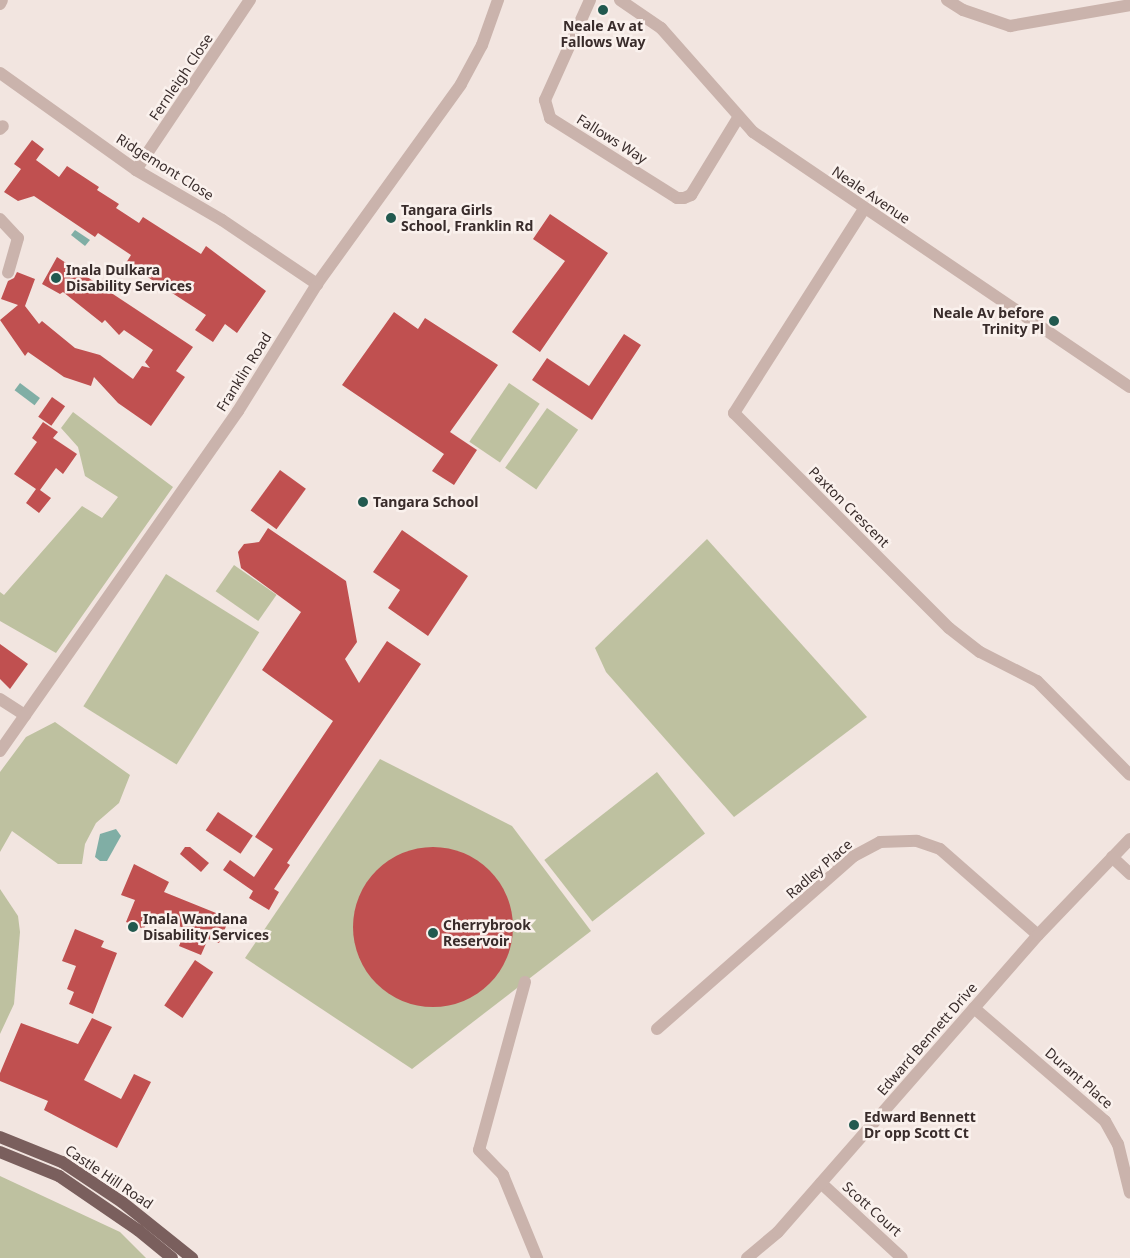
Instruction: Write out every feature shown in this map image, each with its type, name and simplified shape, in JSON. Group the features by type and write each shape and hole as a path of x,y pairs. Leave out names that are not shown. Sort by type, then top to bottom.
{"main road":[{"name":"Castle Hill Road","path":"0,1136 62,1162 122,1202 192,1258"},
{"name":"Castle Hill Road","path":"0,1152 59,1176 138,1230 172,1258"}],"street":[{"path":"0,4 2,0"},
{"name":"Fernleigh Close","path":"136,170 250,0"},
{"name":"Franklin Road","path":"0,751 238,411 317,284 460,84 482,45 498,0"},
{"name":"Fallows Way","path":"590,0 545,100 550,118 677,198 684,198 691,194 738,118"},
{"name":"Neale Avenue","path":"620,0 661,28 738,118 753,132 864,209 1130,387"},
{"path":"947,0 963,10 1010,26 1130,5"},
{"name":"Ridgemont Close","path":"0,73 136,170 222,220 317,284"},
{"name":"Paxton Crescent","path":"864,209 734,414 949,628 980,652 1037,681 1130,774"},
{"path":"0,219 18,238 8,273"},
{"path":"0,699 25,715"},
{"name":"Edward Bennett Drive","path":"747,1258 778,1232 1038,934 1130,838"},
{"name":"Radley Place","path":"657,1028 854,856 880,842 911,840 940,849 1038,934"},
{"path":"1112,857 1130,874"},
{"path":"525,982 479,1150 503,1175 538,1258"},
{"name":"Durant Place","path":"974,1008 1105,1122 1118,1144 1130,1193"},
{"name":"Scott Court","path":"821,1183 902,1258"}],"green space":[{"path":"509,383 540,404 500,463 469,442"},
{"path":"547,408 578,430 536,490 505,468"},
{"path":"73,412 173,487 56,653 0,621 0,592 4,595 82,506 102,518 118,497 85,476 78,447 61,428"},
{"path":"707,539 867,717 734,817 606,672 595,648"},
{"path":"234,565 277,595 258,621 216,591"},
{"path":"166,574 259,632 177,765 83,706"},
{"path":"55,722 130,775 119,803 96,823 85,844 82,864 58,864 12,831 0,852 0,772 26,737"},
{"path":"380,759 512,826 591,931 412,1069 245,958"},
{"path":"657,772 705,833 592,922 544,860"},
{"path":"0,889 18,916 20,932 14,1004 0,1034"},
{"path":"0,1176 120,1232 146,1258 0,1258"}],"water":[{"path":"75,230 90,240 85,246 71,235"},
{"path":"20,383 40,398 35,405 15,390"},
{"path":"116,829 121,836 107,861 100,861 95,857 100,834"}],"building":[{"path":"32,140 44,149 36,160 59,177 67,166 99,187 97,190 119,204 116,208 139,223 143,217 201,254 206,246 266,291 237,333 225,324 213,342 195,330 206,315 126,263 131,255 98,233 95,237 34,196 18,201 4,192 21,169 14,164"},
{"path":"550,214 608,253 540,352 512,332 565,261 533,239"},
{"path":"57,257 193,347 176,371 185,377 151,426 118,403 94,377 91,386 64,377 28,352 25,356 0,320 18,305 1,299 8,281 14,278 17,272 35,279 25,306 39,324 42,321 75,348 100,355 133,379 142,366 150,368 145,362 153,350 124,330 119,335 105,320 102,323 63,292 60,294 42,284"},
{"path":"394,312 418,329 425,318 498,365 450,432 477,450 454,485 432,471 444,454 342,385"},
{"path":"624,334 641,345 592,420 532,380 547,358 589,386"},
{"path":"52,397 65,406 51,426 38,417"},
{"path":"43,422 58,432 53,438 77,454 63,474 56,468 40,490 51,498 39,513 26,503 36,489 14,474 37,442 32,438"},
{"path":"280,470 306,489 276,529 251,510"},
{"path":"268,528 346,581 357,642 345,659 359,683 387,641 421,664 287,863 290,865 274,889 279,892 269,910 249,898 253,891 223,870 230,860 254,877 273,849 255,837 333,721 262,670 301,612 241,568 238,552 244,544 259,542"},
{"path":"402,530 468,576 428,636 388,608 400,590 373,572"},
{"path":"0,644 28,664 10,689 0,679"},
{"path":"218,812 253,835 241,854 206,830"},
{"path":"185,847 190,847 209,863 201,872 180,854"},
{"name":"Cherrybrook Reservoir","path":"433,847 464,853 484,865 495,876 507,896 513,927 507,958 495,978 484,989 464,1001 433,1007 402,1001 382,989 371,978 359,958 353,927 359,896 371,876 382,865 402,853"},
{"path":"134,864 169,882 164,892 216,913 214,919 227,924 219,943 208,939 201,955 179,946 186,929 150,914 144,929 126,922 135,900 121,895"},
{"path":"75,929 104,941 101,947 117,953 93,1014 69,1004 74,992 67,989 76,966 62,961"},
{"path":"195,960 213,972 182,1018 164,1006"},
{"path":"92,1018 112,1027 84,1080 121,1099 134,1074 151,1082 117,1148 44,1110 48,1101 0,1081 0,1073 21,1023 78,1044"}],"place":[{"name":"Neale Av at Fallows Way","path":"603,10"},
{"name":"Tangara Girls School, Franklin Rd","path":"391,218"},
{"name":"Inala Dulkara Disability Services","path":"56,278"},
{"name":"Neale Av before Trinity Pl","path":"1054,321"},
{"name":"Tangara School","path":"363,502"},
{"name":"Inala Wandana Disability Services","path":"133,927"},
{"name":"Cherrybrook Reservoir","path":"433,933"},
{"name":"Edward Bennett Dr opp Scott Ct","path":"854,1125"}]}
